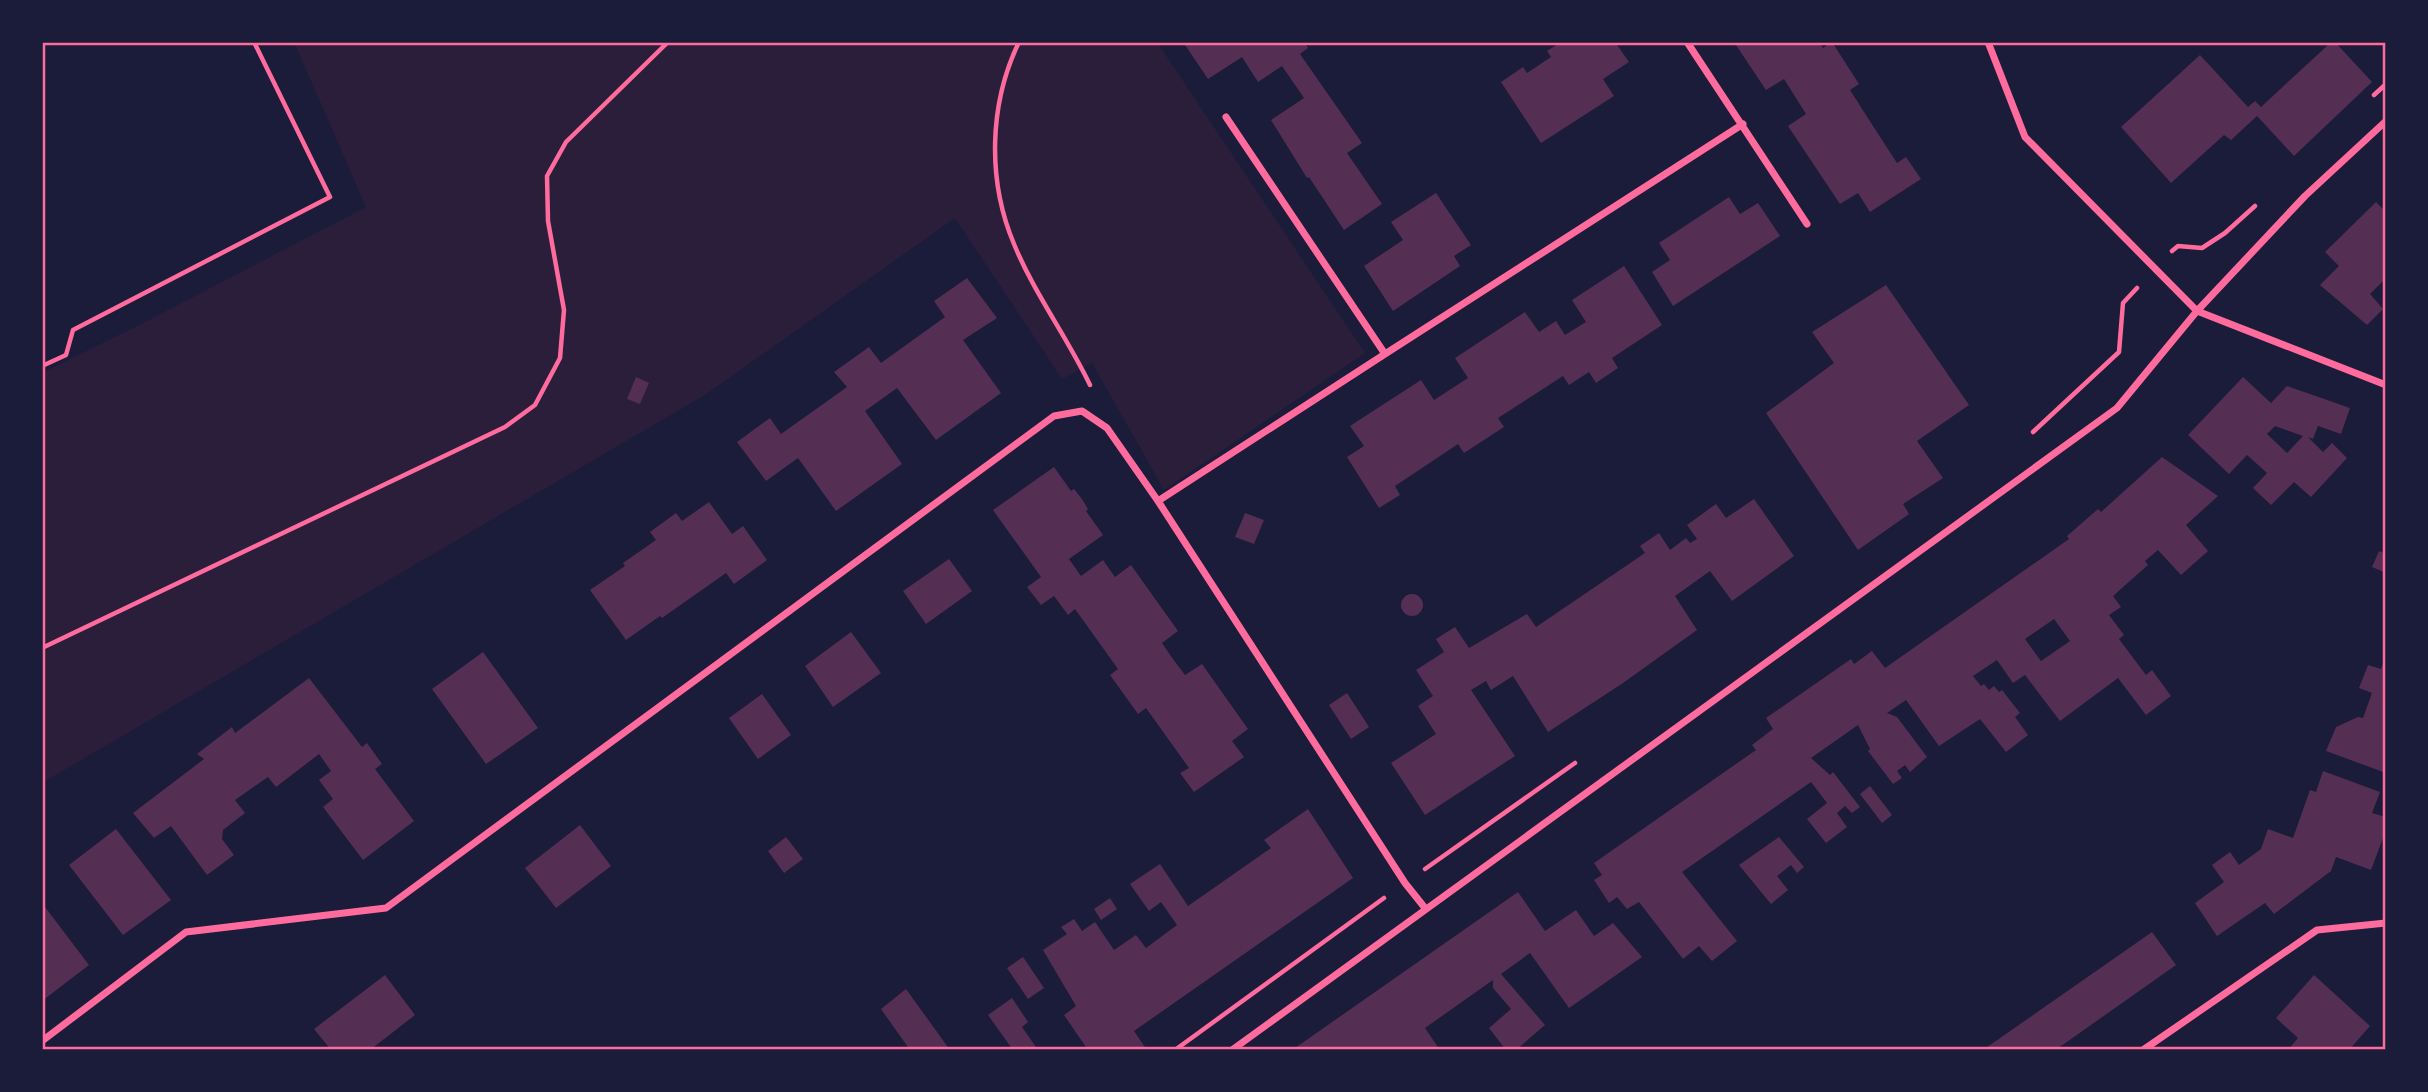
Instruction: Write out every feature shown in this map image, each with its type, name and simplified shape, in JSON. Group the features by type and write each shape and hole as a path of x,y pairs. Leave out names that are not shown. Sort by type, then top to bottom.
{"street":[{"path":"1687,42 1807,224"},
{"path":"1988,42 2025,137 2197,311 2386,385"},
{"path":"1226,117 1385,354"},
{"path":"1232,1050 2117,408 2197,311 2305,196 2386,121"},
{"path":"1158,501 1743,124"},
{"path":"42,1041 186,932 386,908 1054,416 1082,411 1107,428 1158,501 1405,883 1425,908"},
{"path":"2143,1050 2317,930 2386,923"}],"path":[{"path":"42,366 66,355 74,330 330,197 254,42"},
{"path":"42,648 505,427 535,405 560,358 564,310 548,221 547,176 566,142 668,42"},
{"path":"1019,42 1003,86 996,124 995,170 1003,213 1014,245 1089,382 1107,428"},
{"path":"2367,101 2386,83"},
{"path":"2028,436 2119,352 2123,303 2155,268 2178,246 2202,248 2225,233 2263,199"},
{"path":"1175,1050 1583,758"}],"shaded area":[{"path":"294,42 1157,42 1365,353 1164,490 1092,363 1062,379 955,218 705,395 42,783 42,373 366,207"}],"building":[{"path":"1183,42 1304,42 1308,48 1300,54 1362,143 1347,153 1382,204 1344,230 1271,120 1304,98 1282,66 1258,82 1242,57 1208,79"},
{"path":"1561,42 1615,42 1629,62 1603,79 1614,96 1541,143 1501,82 1523,67 1527,73 1551,57 1547,51"},
{"path":"1734,42 1819,42 1823,48 1832,42 1859,84 1850,90 1897,163 1906,157 1921,179 1870,212 1858,193 1840,204 1788,126 1806,114 1784,79 1766,90"},
{"path":"2325,42 2335,42 2372,82 2294,156 2257,116 2231,140 2224,135 2171,183 2121,127 2200,55 2248,107 2255,101 2261,107 2328,45"},
{"path":"1436,193 1471,245 1454,256 1460,266 1393,311 1364,266 1403,240 1391,222"},
{"path":"1729,197 1740,214 1758,203 1780,236 1673,306 1652,272 1670,260 1659,243"},
{"path":"2376,202 2386,212 2386,278 2370,294 2383,309 2367,325 2320,285 2339,266 2325,252"},
{"path":"1624,266 1662,325 1612,358 1618,368 1596,383 1589,372 1569,385 1563,376 1498,418 1504,427 1464,453 1458,444 1395,486 1400,495 1379,508 1347,457 1364,446 1350,426 1421,380 1434,400 1468,378 1455,358 1525,312 1539,332 1556,321 1565,335 1586,322 1572,300"},
{"path":"967,278 997,318 963,340 1001,393 936,440 897,388 865,411 902,464 836,511 798,458 766,481 737,442 770,418 781,434 847,387 834,372 869,347 881,363 945,317 934,301"},
{"path":"1886,285 1969,405 1917,441 1943,478 1903,504 1909,514 1858,550 1766,413 1834,363 1812,332"},
{"path":"636,377 649,383 640,404 627,399"},
{"path":"2243,377 2271,403 2287,386 2350,408 2341,434 2318,426 2313,439 2308,437 2323,452 2332,443 2347,458 2311,497 2294,482 2271,505 2253,488 2267,473 2247,455 2229,474 2188,435","holes":["2275,426 2303,436 2287,453 2267,434"]},
{"path":"2162,457 2218,496 2186,525 2208,551 2181,575 2158,550 2145,561 2148,565 2113,596 2121,607 2109,615 2124,635 2119,639 2146,675 2152,670 2171,696 2146,715 2118,678 2060,721 2025,675 2013,683 1997,660 1973,676 1981,686 1984,684 1989,690 1994,686 1999,692 2002,690 2020,713 2015,717 2028,735 2006,752 1980,719 1939,746 1906,700 1887,713 1897,717 1927,757 1910,772 1905,765 1897,771 1902,778 1893,784 1868,751 1870,749 1858,725 1811,758 1830,775 1833,772 1860,807 1852,813 1845,806 1837,813 1847,827 1826,843 1807,819 1827,803 1811,782 1682,872 1737,941 1712,961 1699,946 1683,959 1639,902 1627,909 1617,897 1609,903 1594,880 1602,875 1594,863 1756,750 1752,745 1773,729 1766,718 1851,659 1854,664 1872,651 1885,668 2069,539 2067,536 2098,509 2101,512","holes":["2054,619 2070,641 2041,661 2025,639"]},
{"path":"1054,467 1071,491 1074,489 1082,499 1088,509 1086,511 1103,535 1069,559 1081,576 1103,560 1115,577 1131,565 1178,631 1162,643 1173,659 1185,675 1202,664 1248,729 1232,741 1244,757 1194,792 1180,773 1189,768 1146,708 1138,714 1110,675 1118,669 1075,609 1068,615 1054,596 1041,605 1027,587 1041,577 993,510"},
{"path":"1754,499 1794,556 1732,601 1710,571 1675,596 1697,630 1548,732 1513,676 1491,690 1486,681 1471,690 1515,756 1425,815 1391,763 1436,734 1418,706 1433,696 1416,670 1444,652 1436,639 1455,627 1469,648 1527,614 1536,627 1645,553 1640,546 1659,533 1670,550 1686,538 1690,543 1697,539 1687,525 1716,504 1726,518"},
{"path":"709,502 732,534 743,526 767,560 734,584 726,573 626,640 590,590 656,540 650,532 676,513 682,521"},
{"path":"1245,513 1264,520 1254,544 1235,537"},
{"path":"2379,551 2386,554 2386,573 2372,567"},
{"path":"949,559 972,591 926,624 903,591"},
{"path":"1408,594 1416,594 1423,601 1423,609 1416,616 1408,616 1401,609 1401,601"},
{"path":"851,632 881,673 833,707 805,666"},
{"path":"483,652 538,728 486,764 432,689"},
{"path":"2386,655 2386,773 2326,751 2336,727 2358,717 2363,718 2372,693 2359,688 2368,665 2381,669"},
{"path":"309,678 362,747 367,743 382,764 375,769 414,821 363,860 323,807 333,799 319,780 331,771 319,754 276,787 268,777 235,800 245,813 223,830 222,839 234,855 207,875 171,826 154,838 133,813 204,759 197,754 232,727 235,733"},
{"path":"1347,693 1369,727 1351,739 1329,705"},
{"path":"762,694 791,735 758,759 729,718"},
{"path":"2323,771 2380,792 2372,813 2386,817 2386,830 2371,870 2336,857 2331,871 2274,914 2265,903 2217,936 2195,903 2224,882 2212,865 2230,852 2239,865 2261,849 2268,829 2293,838 2310,790 2316,792"},
{"path":"1870,786 1892,815 1882,823 1860,794"},
{"path":"1308,809 1353,878 1134,1031 1147,1050 1088,1050 1064,1015 1076,1006 1043,950 1067,934 1061,927 1074,919 1082,931 1095,922 1114,950 1136,935 1146,948 1177,925 1161,902 1149,911 1130,884 1160,864 1188,906 1271,848 1264,840"},
{"path":"580,825 611,866 556,908 525,868"},
{"path":"116,829 171,900 123,935 69,865"},
{"path":"786,837 803,859 784,873 768,851"},
{"path":"1779,837 1804,867 1797,873 1791,865 1777,876 1788,890 1771,904 1739,865"},
{"path":"1518,892 1545,931 1576,910 1594,936 1613,923 1642,957 1569,1008 1530,953 1501,974 1545,1025 1516,1050 1506,1050 1489,1028 1511,1009 1493,988 1493,980 1425,1028 1440,1050 1296,1050 1295,1048"},
{"path":"1110,898 1117,909 1101,920 1094,909"},
{"path":"42,903 89,965 42,1001"},
{"path":"2152,932 2176,965 2064,1044 2054,1050 1983,1050"},
{"path":"1023,957 1044,988 1028,999 1007,968"},
{"path":"385,975 415,1015 370,1050 331,1050 314,1029"},
{"path":"2314,975 2370,1026 2349,1050 2288,1050 2298,1038 2276,1018"},
{"path":"906,989 950,1050 910,1050 881,1009"},
{"path":"1012,998 1028,1022 1022,1027 1038,1050 1013,1050 988,1015"}]}
